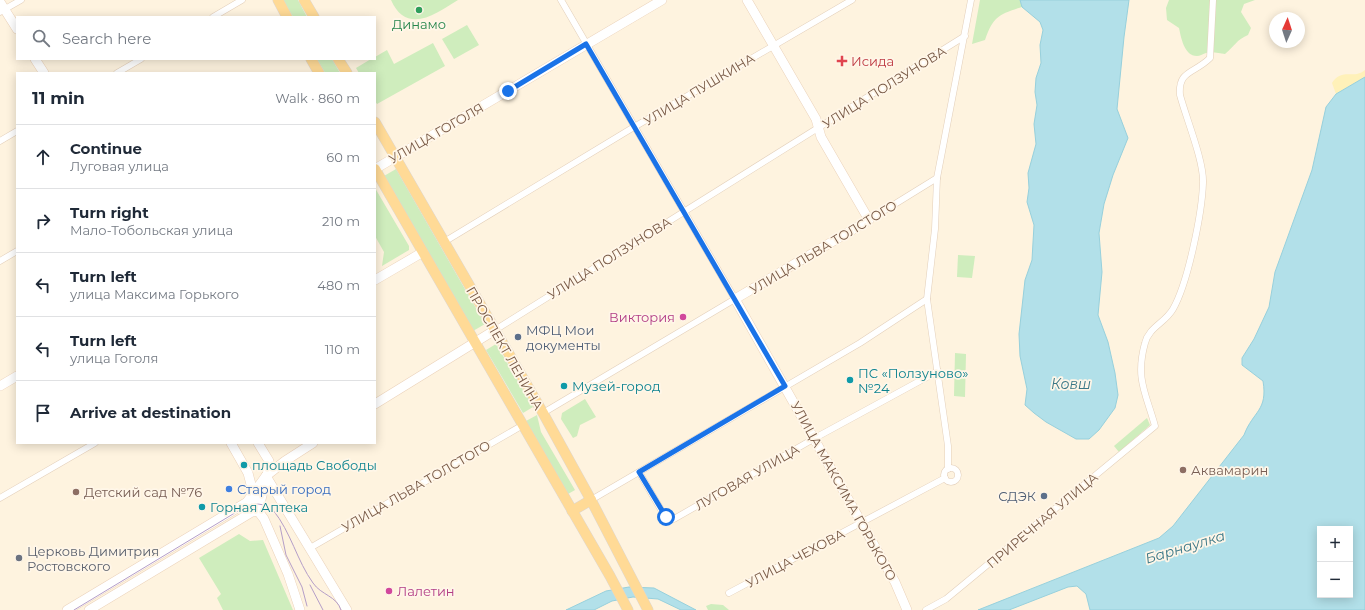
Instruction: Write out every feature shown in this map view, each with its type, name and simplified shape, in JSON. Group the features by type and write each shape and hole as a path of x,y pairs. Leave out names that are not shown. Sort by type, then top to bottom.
{"main road":[{"path":"278,0 287,16"},
{"path":"304,0 313,16"},
{"path":"313,60 319,72"},
{"path":"339,60 346,72"},
{"name":"ПРОСПЕКТ ЛЕНИНА","path":"376,124 543,414 591,500 648,610"},
{"name":"ПРОСПЕКТ ЛЕНИНА","path":"376,171 523,424 628,610"},
{"path":"572,511 591,500"}],"street":[{"path":"16,28 2,8 21,0"},
{"path":"215,16 242,0"},
{"name":"УЛИЦА МАКСИМА ГОРЬКОГО","path":"561,0 736,299 815,438 900,592 907,610"},
{"name":"УЛИЦА ГОГОЛЯ","path":"376,168 662,0"},
{"path":"747,0 816,119 821,137 869,220"},
{"name":"УЛИЦА ПУШКИНА","path":"444,242 635,127 852,0"},
{"path":"948,469 956,471 957,478 952,482 945,478 945,472 948,469 948,446 927,299 935,229 937,178 966,36 971,0"},
{"name":"ПРИРЕЧНАЯ УЛИЦА","path":"926,610 946,599 963,586 1155,426 1141,379 1145,343 1155,326 1169,315 1178,297 1194,238 1203,183 1201,164 1180,95 1179,84 1181,78 1202,66 1210,58 1213,0"},
{"name":"УЛИЦА ПОЛЗУНОВА","path":"376,403 966,36"},
{"path":"36,60 43,72"},
{"path":"119,72 139,60"},
{"path":"0,141 16,132"},
{"name":"УЛИЦА ЛЬВА ТОЛСТОГО","path":"543,414 937,178"},
{"path":"0,261 16,252"},
{"path":"376,279 423,252"},
{"path":"591,500 860,343 927,299"},
{"name":"ЛУГОВАЯ УЛИЦА","path":"639,472 663,513 666,517 674,519 815,438 938,371"},
{"path":"0,386 16,377"},
{"name":"УЛИЦА ЛЬВА ТОЛСТОГО","path":"310,548 523,424"},
{"path":"0,498 92,444"},
{"path":"232,444 248,473 254,492 257,513 288,574 300,610"},
{"path":"67,610 247,502 269,470 269,461 259,444"},
{"path":"248,473 258,477 266,476 285,461 311,444"},
{"path":"266,476 347,610"},
{"path":"89,610 257,513 266,476"},
{"name":"УЛИЦА ЧЕХОВА","path":"729,593 945,478"}],"green space":[{"path":"283,0 298,0 306,16 292,16"},
{"name":"Динамо","path":"391,0 458,0 432,15 414,19 405,17 398,11"},
{"path":"980,0 1020,0 1022,7 1002,14 994,21 985,40 972,44"},
{"path":"1169,0 1255,0 1244,4 1241,12 1251,28 1248,35 1238,41 1225,54 1206,53 1198,56 1193,55 1186,50 1179,28 1167,20 1166,8"},
{"path":"467,25 479,45 454,59 442,39"},
{"path":"433,43 445,66 377,104 376,72 358,72 356,68 369,60 376,60 376,56 387,50 394,64"},
{"path":"318,60 333,60 339,72 324,72"},
{"path":"396,169 485,324 473,331 384,176"},
{"path":"376,190 409,246 409,250 382,266 384,252 376,238"},
{"path":"958,255 975,256 972,278 957,277"},
{"path":"496,344 533,407 523,413 486,350"},
{"path":"955,353 966,354 965,397 954,396"},
{"path":"585,399 596,417 580,425 577,436 573,438 561,419 562,413"},
{"path":"537,415 541,432 575,490 568,494 526,421"},
{"path":"1147,418 1150,425 1119,452 1114,446"},
{"path":"239,534 250,541 263,540 293,610 223,610 217,598 221,594 199,558"},
{"path":"711,604 723,605 729,610 708,610 706,606"}],"sand":[{"path":"1365,70 1365,77 1336,94 1332,83 1336,78 1344,74 1361,73"}],"water":[{"name":"Ковш","path":"1020,0 1129,0 1117,109 1128,138 1113,175 1104,204 1099,233 1102,272 1098,315 1108,342 1118,395 1115,408 1099,430 1089,439 1076,439 1046,422 1025,405 1027,389 1020,356 1019,334 1025,280 1032,260 1034,225 1027,202 1029,188 1028,173 1036,144 1034,124 1037,105 1035,92 1036,78 1041,63 1040,45 1043,30 1040,22 1022,7"},
{"name":"Барнаулка","path":"1365,77 1365,610 1090,610 1086,594 1077,586 1068,587 1009,610 978,610 1159,538 1173,526 1244,435 1251,421 1262,405 1264,391 1263,381 1242,365 1242,358 1254,339 1269,307 1275,272 1312,170 1326,107 1336,94"},
{"path":"629,587 654,588 696,610 681,610 658,599 633,597 612,601 594,610 566,610 606,591"}],"tram line":[{"path":"74,610 243,508 255,504 266,506 273,510 285,528 307,574 313,583 316,587 332,598 339,605 341,610"},
{"path":"280,526 286,555 302,587 307,606"},
{"path":"310,585 323,610"}],"place":[{"name":"Динамо","path":"419,10"},
{"name":"Исида","path":"842,61"},
{"name":"Виктория","path":"683,317"},
{"name":"МФЦ Мои документы","path":"518,337"},
{"name":"ПС «Ползуново» №24","path":"850,380"},
{"name":"Музей-город","path":"564,386"},
{"name":"площадь Свободы","path":"244,465"},
{"name":"Аквамарин","path":"1183,470"},
{"name":"Старый город","path":"229,489"},
{"name":"Детский сад №76","path":"76,492"},
{"name":"СДЭК","path":"1044,496"},
{"name":"Горная Аптека","path":"202,507"},
{"name":"Церковь Димитрия Ростовского","path":"19,558"},
{"name":"Лалетин","path":"389,591"}],"route":[{"path":"508,91 586,44 736,299 785,386 639,472 666,517"}]}
